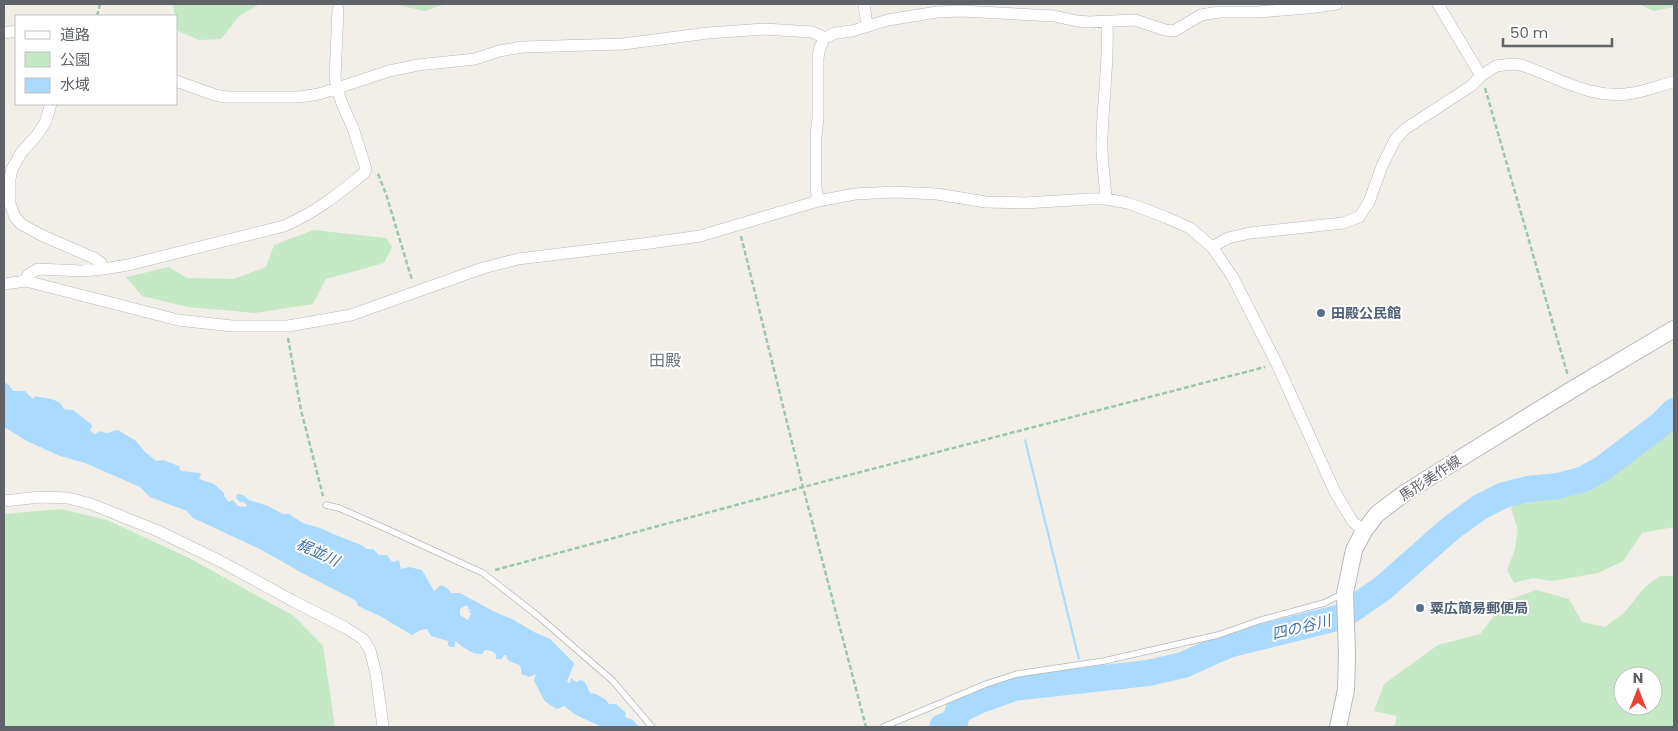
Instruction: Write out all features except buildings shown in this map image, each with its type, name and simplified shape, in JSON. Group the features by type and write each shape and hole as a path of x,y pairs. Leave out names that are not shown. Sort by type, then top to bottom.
{"main road":[{"name":"馬形美作線","path":"1338,727 1346,690 1347,655 1344,596 1354,550 1364,531 1377,514 1405,493 1674,329"}],"street":[{"path":"864,4 867,26"},
{"path":"818,201 816,189 816,136 818,118 818,58 820,47 825,38 835,34 888,20 937,12 961,11 1054,16 1077,21 1107,22 1135,20 1174,31 1201,15 1218,12 1258,12 1337,4"},
{"path":"1438,4 1481,76"},
{"path":"26,281 28,275 38,269 82,271 103,269 136,263 284,226 305,217 336,196 364,173 366,168 353,128 343,106 335,77 338,9"},
{"path":"1106,199 1102,141 1104,94 1108,63 1107,22"},
{"path":"178,82 216,95 242,98 299,97 319,94 356,80 399,68 418,64 474,59 500,51 523,47 623,44 708,33 764,29 812,32 825,38"},
{"path":"1212,247 1228,238 1250,233 1343,223 1359,217 1369,202 1382,166 1395,140 1405,128 1471,86 1481,76 1496,66 1512,64 1534,69 1580,89 1606,95 1632,93 1674,82"},
{"path":"51,105 45,123 21,153 12,169 10,204 15,217 21,224 41,235 94,258 101,263 103,269"},
{"path":"4,284 26,281 178,320 232,326 288,326 352,315 484,268 518,259 700,236 818,201 855,194 895,192 937,194 986,202 1025,204 1106,199 1166,216 1190,228 1212,247 1232,276 1276,362 1335,492 1353,522 1364,531"},
{"path":"4,501 49,497 68,498 91,504 158,530 346,628 364,639 370,650 376,674 383,727"}],"lane":[{"path":"326,505 339,508 484,573 538,616 612,681 652,727"},
{"path":"883,727 986,684 1009,677 1104,661 1218,635 1261,620 1344,596"}],"path":[{"path":"1481,76 1573,389"},
{"path":"376,170 386,194 417,292"},
{"path":"738,225 803,487 866,727"},
{"path":"288,326 288,339 302,410 326,505"},
{"path":"484,573 803,487 1261,370 1276,362"}],"green space":[{"path":"173,4 257,4 257,6 240,15 221,39 199,40 178,31 178,15 175,15"},
{"path":"394,4 446,4 424,11"},
{"path":"1639,4 1674,4 1674,7 1654,11"},
{"path":"314,230 386,238 392,247 384,263 326,279 313,304 255,313 188,307 142,296 126,277 169,267 187,278 234,279 266,267 274,245"},
{"path":"1674,419 1674,527 1642,533 1623,561 1598,573 1552,581 1533,578 1514,583 1507,570 1515,549 1518,530 1511,508 1524,497 1567,490 1599,476"},
{"path":"61,509 107,520 189,558 294,616 323,646 335,727 4,727 4,514"},
{"path":"1660,576 1674,576 1674,727 1394,727 1397,716 1374,711 1384,684 1438,645 1480,634 1506,601 1536,590 1569,599 1582,622 1605,627 1624,613 1645,587"}],"water":[{"name":"梶並川","path":"4,382 13,391 25,391 33,399 35,396 51,399 59,402 64,409 73,410 91,424 90,430 94,434 101,431 108,433 118,430 136,441 156,461 163,460 179,466 182,471 200,473 199,479 214,484 224,493 229,502 233,500 238,506 246,507 247,505 236,498 237,494 243,495 249,500 268,506 283,514 289,514 303,523 323,529 366,549 373,549 379,555 387,555 392,562 399,560 401,569 409,567 422,570 434,591 441,585 451,593 460,593 550,639 574,664 567,681 569,683 571,678 576,682 581,680 585,682 590,693 596,694 609,704 616,704 626,713 625,717 633,720 639,727 602,727 576,715 564,706 557,709 544,700 534,681 536,674 529,677 521,674 521,667 508,660 506,655 502,659 496,659 496,654 492,651 485,650 482,654 475,653 455,641 455,647 450,647 448,641 431,636 427,629 412,635 380,616 358,606 353,599 260,549 193,518 187,511 150,497 140,487 85,463 60,456 27,441 4,427","holes":["468,606 471,613 468,620 460,615 460,609"]},
{"path":"1026,439 1080,659 1078,660 1024,440"}],"waterway":[{"name":"四の谷川","path":"942,727 955,722 958,711 978,701 1014,688 1148,673 1183,665 1228,645 1341,617 1383,588 1451,528 1480,507 1504,495 1528,489 1558,486 1584,479 1603,468 1661,424 1674,411"}],"place":[{"name":"田殿公民館","path":"1321,313"},
{"name":"粟広簡易郵便局","path":"1420,608"}],"district":[{"name":"田殿","path":"665,360"}]}
